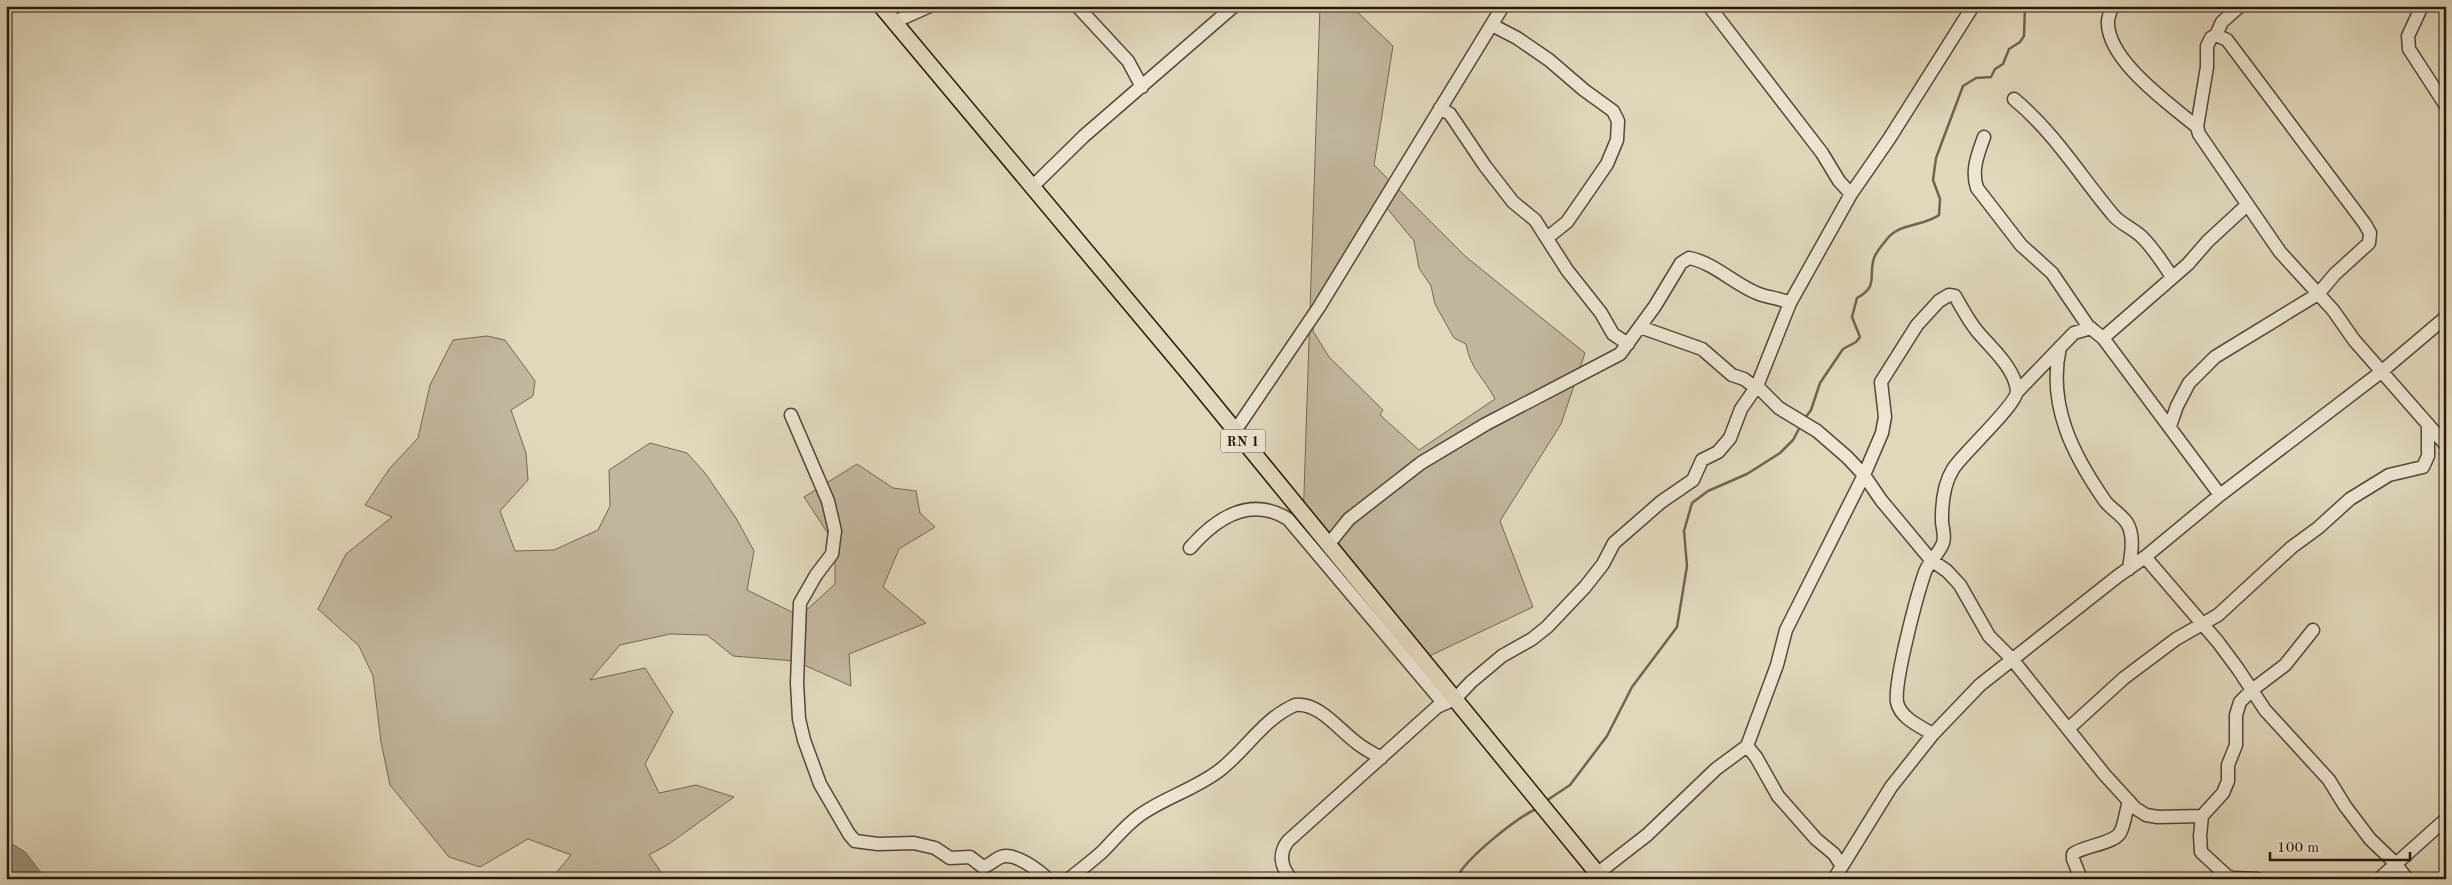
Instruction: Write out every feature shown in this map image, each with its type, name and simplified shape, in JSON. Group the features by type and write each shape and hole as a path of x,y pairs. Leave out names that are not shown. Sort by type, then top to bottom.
{"main road":[{"name":"RN 1","path":"880,6 1235,431 1328,545 1449,702 1599,877"}],"street":[{"path":"894,22 930,6"},
{"path":"1077,6 1128,62 1142,87"},
{"path":"1032,187 1084,136 1234,6"},
{"path":"1235,431 1318,307 1503,6"},
{"path":"1710,6 1822,153 1839,181 1851,194"},
{"path":"1291,879 1282,862 1282,852 1288,841 1437,707 1449,702 1502,656 1532,639 1585,587 1603,564 1614,542 1692,480 1702,460 1718,452 1730,438 1741,409 1756,387 1790,303 1851,194 1890,139 1973,6"},
{"path":"2112,6 2108,22 2112,38 2130,68 2148,88 2197,127 2211,154 2280,252 2333,310 2354,340 2446,445"},
{"path":"2197,127 2208,46 2222,22 2240,6"},
{"path":"2422,6 2408,36 2409,49 2446,106"},
{"path":"1492,25 1517,38 1549,60 1584,90 1613,111 1618,121 1617,140 1607,164 1567,222 1547,238"},
{"path":"2170,426 2176,406 2190,383 2215,357 2318,294 2335,274 2369,243 2370,233 2227,40 2216,35"},
{"path":"2014,99 2029,112 2061,148 2116,218 2130,227 2152,248 2172,277"},
{"path":"1440,108 1450,114 1485,166 1513,202 1535,220 1567,270 1601,312 1613,334 1628,344"},
{"path":"1984,137 1975,162 1973,177 1977,188 2021,245 2052,273 2075,309 2091,328 2103,338 2220,495"},
{"path":"2103,338 2172,277 2246,205"},
{"path":"1328,545 1349,520 1421,463 1486,424 1620,354 1640,327 1681,263 1688,258 1718,270 1760,295 1777,297 1790,303"},
{"path":"1599,877 1647,835 1716,769 1747,746 1776,665 1786,630 1864,475 1882,432 1885,417 1881,382 1917,325 1939,301 1949,295 1955,296 1977,331 1995,351 2014,378 2017,392"},
{"path":"1834,879 1891,787 1933,734 1980,685 2145,557 2220,495 2381,372 2446,317"},
{"path":"1640,327 1702,349 1732,375 1744,379 1756,387 1779,408 1817,431 1847,457 1864,475 1881,500 1931,560 1947,571 1960,585 1989,636 2012,659 2129,801 2146,815 2176,818 2202,816"},
{"path":"1933,734 1904,715 1897,703 1900,674 1907,641 1925,571 1942,544 1944,536 1941,518 1948,478 1971,447 2013,402 2017,392 2074,333 2091,328"},
{"path":"2060,347 2055,369 2064,426 2070,442 2094,484 2107,504 2127,524 2132,552 2128,569"},
{"path":"791,415 828,501 835,531 832,554 816,575 800,603 797,704 804,740 820,784 855,841 878,844 914,843 935,848 950,858 970,857 984,867 999,858 1010,856 1028,865 1048,879"},
{"path":"2068,729 2124,678 2176,639 2218,615 2292,547 2318,528 2350,499 2389,475 2423,467 2428,456 2428,424"},
{"path":"1190,548 1205,530 1231,513 1260,510 1276,511 1288,519 1449,702"},
{"path":"2145,557 2218,642 2265,710 2329,780 2345,806 2370,839 2396,863 2407,879"},
{"path":"2258,879 2227,876 2201,852 2202,816 2223,793 2228,781 2230,758 2236,745 2236,715 2240,702 2252,690 2285,665 2313,630"},
{"path":"1069,879 1101,852 1120,830 1167,798 1192,789 1220,770 1241,752 1264,724 1295,704 1308,706 1318,711 1358,744 1381,758"},
{"path":"1747,746 1756,757 1778,796 1816,838 1834,854 1842,866"},
{"path":"2081,879 2073,859 2073,854 2080,849 2115,839 2121,833 2129,801"},
{"path":"2379,879 2446,819"}],"shaded area":[{"path":"1320,6 1351,6 1393,46 1374,165 1465,256 1585,353 1561,424 1500,521 1533,607 1419,661 1303,524","holes":["1386,207 1414,241 1419,268 1431,286 1435,304 1454,338 1466,344 1474,367 1495,399 1419,450 1380,415 1383,410 1329,357 1313,331 1314,312 1351,267"]},
{"path":"487,336 505,340 535,381 533,396 511,410 526,453 528,480 500,511 515,551 554,550 598,530 610,506 609,470 650,443 687,453 705,473 736,518 754,551 747,590 800,616 835,584 835,544 804,497 857,464 893,488 916,491 920,513 935,527 899,549 883,587 926,623 849,654 851,686 795,661 733,656 707,635 670,634 620,645 590,680 645,668 673,712 645,764 659,793 696,785 734,797 669,844 649,855 666,879 551,879 571,855 528,839 480,867 449,857 390,785 381,742 373,676 359,646 318,609 346,554 392,517 365,505 390,468 418,438 430,385 453,340"},
{"path":"6,840 25,852 42,874 50,879 6,879"}],"waterway":[{"path":"1805,418 1811,410 1820,383 1843,349 1856,342 1860,337 1852,317 1857,298 1864,294 1872,281 1872,265 1878,251 1887,239 1898,230 1933,219 1939,215 1940,199 1933,180 1936,158 1963,86 1976,78 1991,77 1995,69 2003,64 2009,49 2020,42 2024,36 2025,6"},
{"path":"1546,801 1570,785 1607,736 1632,687 1677,627 1687,566 1684,531 1692,503 1708,491 1747,474 1780,453 1793,440 1801,425"},
{"path":"1456,879 1461,870 1480,850 1516,821 1536,809"}]}
